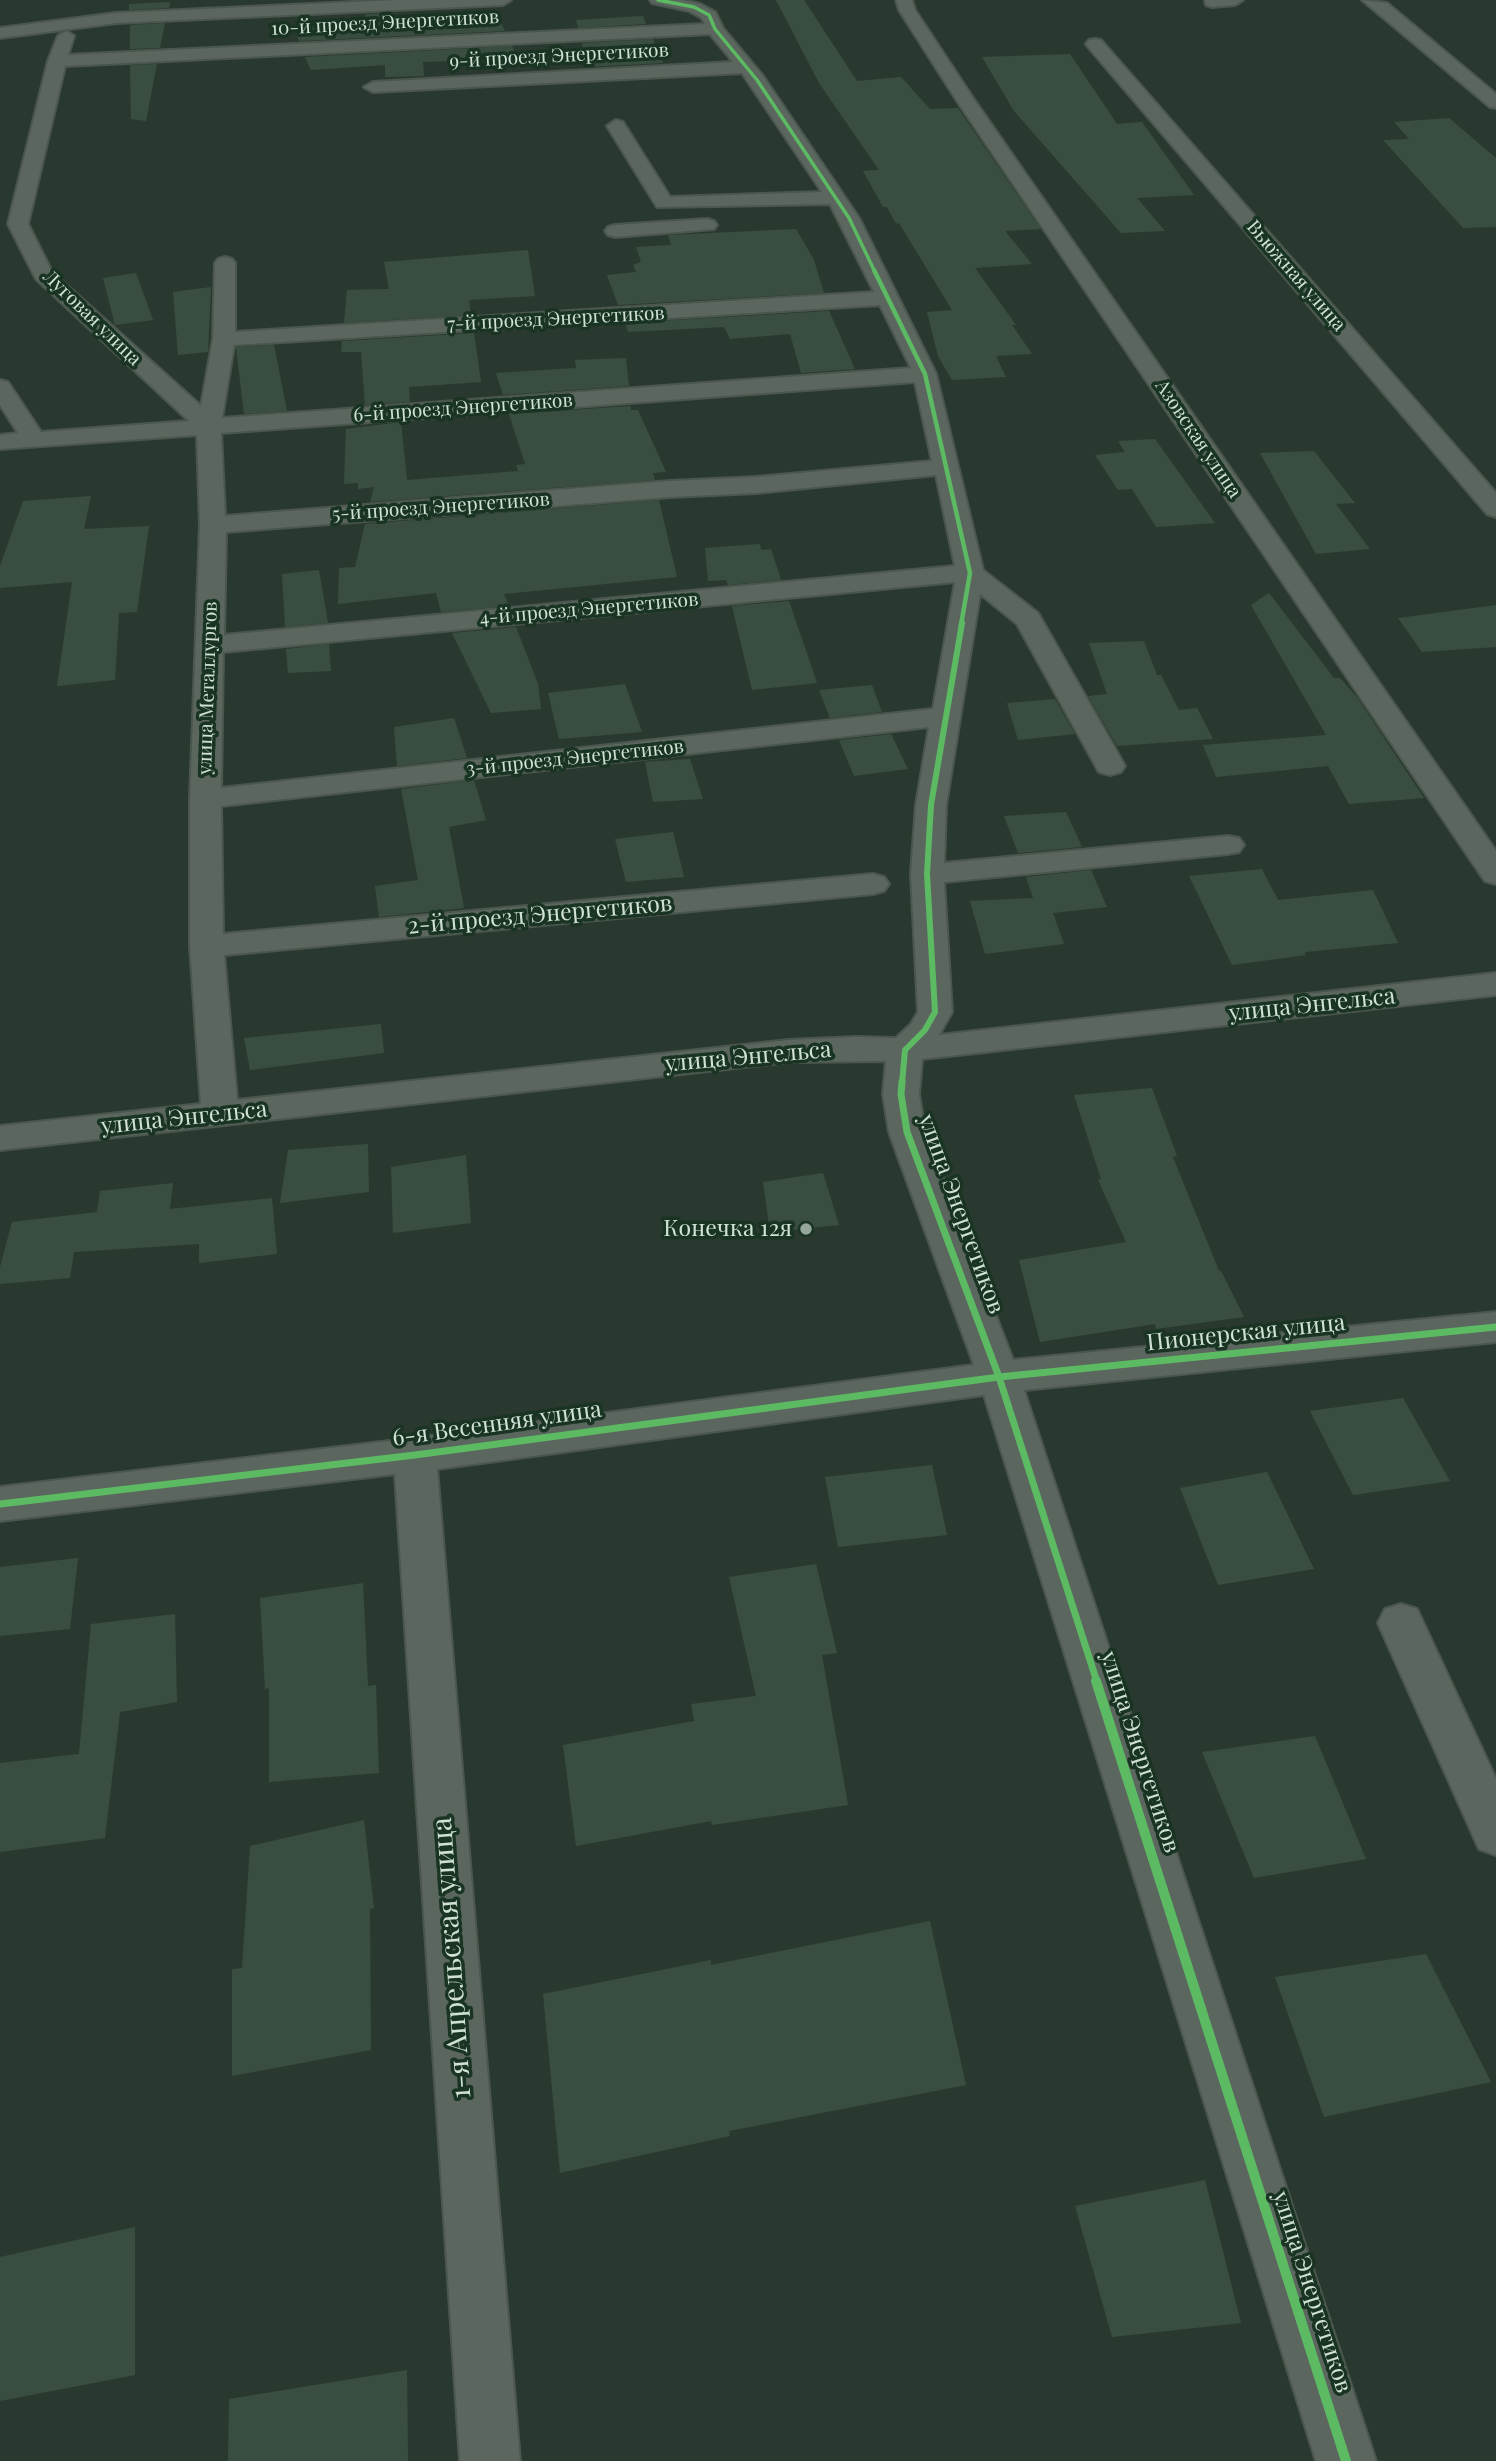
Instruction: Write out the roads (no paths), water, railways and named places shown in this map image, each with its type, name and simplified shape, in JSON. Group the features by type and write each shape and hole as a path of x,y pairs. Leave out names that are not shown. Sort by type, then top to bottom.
{"street":[{"path":"0,33 116,18 503,0"},
{"path":"658,0 694,7 709,15 715,29 747,67 888,299 925,374 970,573 931,805 927,874 935,1012 925,1030 905,1050"},
{"name":"Азовская улица","path":"904,0 907,10 966,101 1496,874"},
{"path":"1212,2 1235,0"},
{"path":"1370,0 1381,6 1496,103"},
{"name":"Луговая улица","path":"69,24 9,225 43,275 209,426"},
{"name":"10-й проезд Энергетиков","path":"57,61 715,29"},
{"name":"Вьюжная улица","path":"1095,44 1496,509"},
{"name":"9-й проезд Энергетиков","path":"373,87 747,67"},
{"path":"616,125 664,203 835,212"},
{"path":"615,231 726,224"},
{"name":"улица Металлургов","path":"220,1115 207,946 205,799 213,525 209,426 224,339 225,263"},
{"name":"7-й проезд Энергетиков","path":"224,339 888,299"},
{"name":"6-й проезд Энергетиков","path":"0,442 925,374"},
{"path":"0,387 34,440"},
{"name":"5-й проезд Энергетиков","path":"213,525 670,489 756,485 946,467"},
{"path":"970,573 1028,619 1110,766"},
{"name":"4-й проезд Энергетиков","path":"209,645 970,573"},
{"name":"3-й проезд Энергетиков","path":"205,799 946,716"},
{"path":"927,874 1228,845"},
{"name":"2-й проезд Энергетиков","path":"207,946 873,884"},
{"name":"улица Энгельса","path":"0,1138 789,1051 905,1050 1496,985"},
{"name":"улица Энергетиков","path":"905,1050 901,1094 907,1132 999,1377 1346,2461"},
{"name":"Пионерская улица","path":"999,1377 1496,1327"},
{"name":"6-я Весенняя улица","path":"0,1504 415,1455 999,1377"},
{"name":"1-я Апрельская улица","path":"415,1455 490,2461"},
{"path":"1401,1623 1496,1833"}],"place":[{"name":"Конечка 12я","path":"806,1229"}]}
